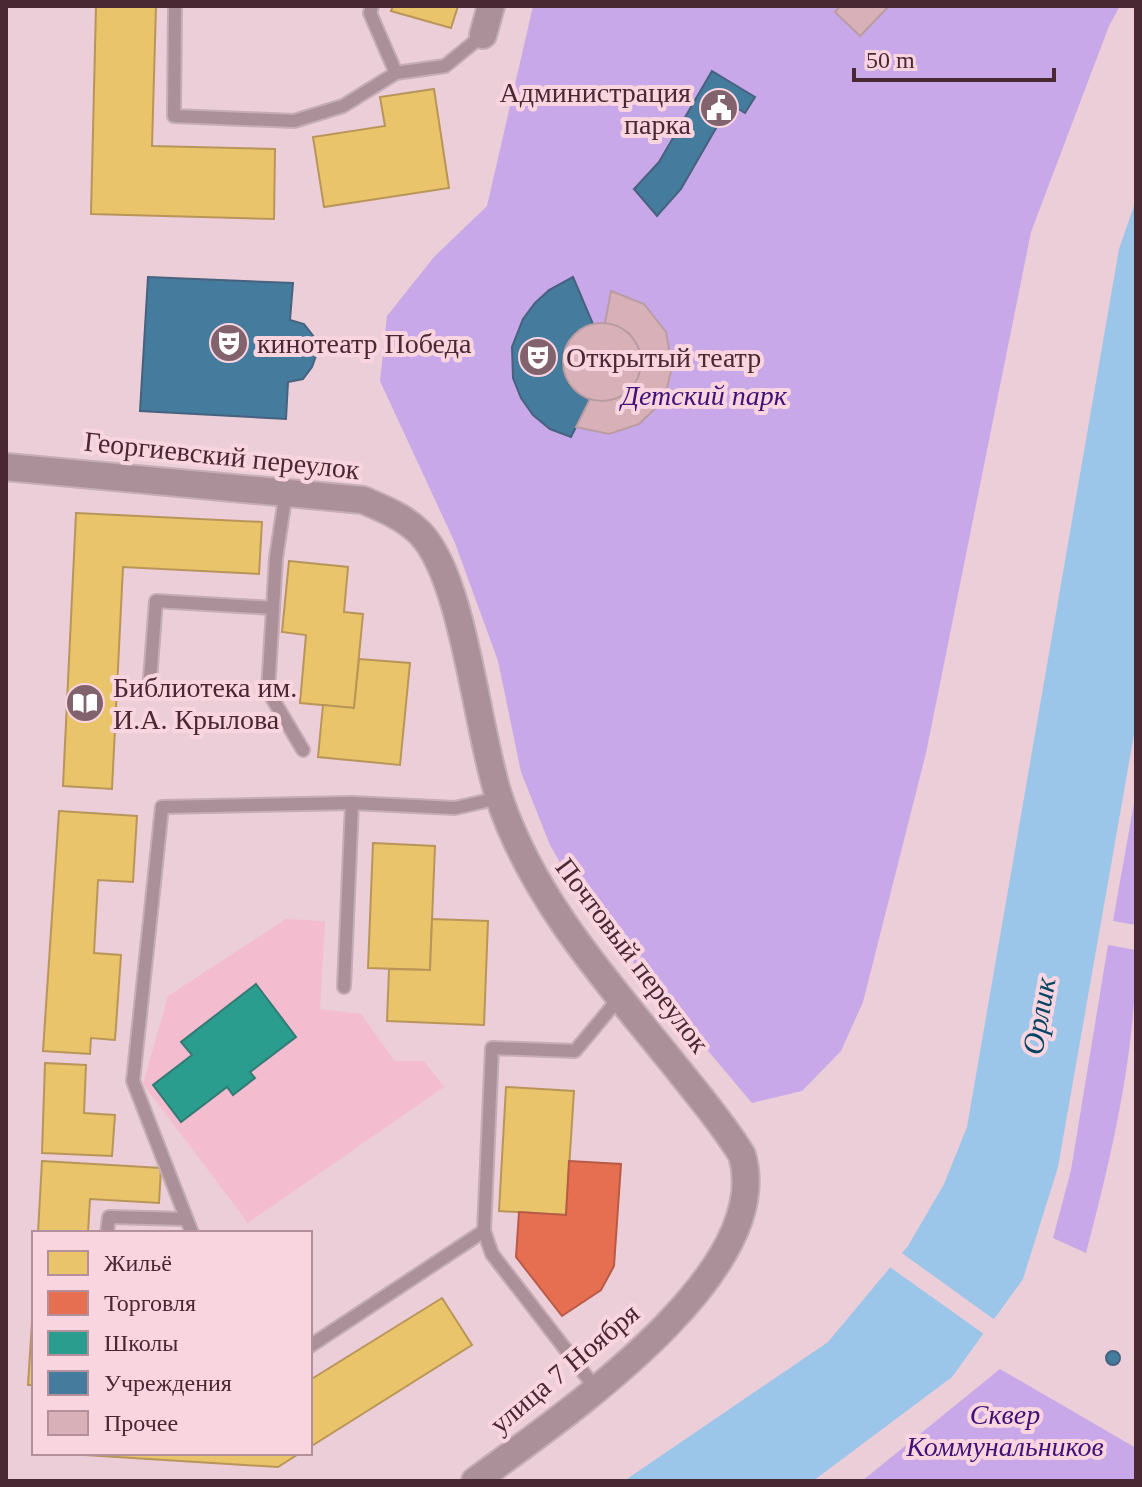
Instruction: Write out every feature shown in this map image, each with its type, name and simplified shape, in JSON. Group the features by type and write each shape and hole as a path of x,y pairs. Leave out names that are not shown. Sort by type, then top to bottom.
{"street":[{"path":"483,35 491,6"},
{"name":"Георгиевский переулок","path":"6,467 363,500 397,514 422,535"},
{"name":"Почтовый переулок","path":"422,535 440,566 456,614 499,798 521,852 558,918 733,1139 747,1173"},
{"name":"улица 7 Ноября","path":"475,1481 597,1390 678,1312 720,1260 741,1216 747,1196 747,1173"}],"lane":[{"path":"175,6 174,116 294,121 343,106 396,73 445,66 483,35"},
{"path":"372,6 370,13 396,73"},
{"path":"286,492 273,608 268,691 303,750"},
{"path":"149,692 156,601 273,608"},
{"path":"191,1231 133,1081 162,807 352,803 455,808 499,798"},
{"path":"344,987 352,803"},
{"path":"597,1390 492,1254 484,1231 492,1048 575,1051 620,996"},
{"path":"107,1231 109,1217 186,1219"},
{"path":"312,1345 484,1231"}],"shaded area":[{"path":"286,919 325,921 320,1009 361,1014 395,1061 424,1061 444,1087 248,1223 143,1084 168,996"}],"green space":[{"name":"Детский парк","path":"533,6 1120,6 1109,26 1031,232 926,753 863,1002 841,1051 802,1091 752,1103 584,904 550,845 521,772 498,661 455,543 380,381 387,316 434,257 487,206"},
{"path":"1136,792 1136,925 1113,921"},
{"path":"1108,945 1136,950 1135,988 1121,1103 1086,1253 1053,1238 1071,1170"},
{"name":"Сквер Коммунальников","path":"1000,1369 1136,1448 1136,1481 862,1481"}],"water":[{"name":"Орлик","path":"1136,200 1136,723 1058,1167 1023,1279 952,1377 813,1481 624,1481 828,1342 908,1246 944,1184 967,1127 1119,249"}],"pier":[{"path":"899,1251 999,1323 988,1337 887,1265"}],"building: Жильё":[{"path":"96,6 156,6 152,146 275,149 274,219 91,214"},
{"path":"393,6 458,6 451,28 391,11"},
{"path":"434,89 449,188 324,207 313,137 385,126 380,97"},
{"path":"76,513 262,522 259,574 123,567 112,789 63,786"},
{"path":"289,561 348,567 344,612 363,614 354,708 300,703 306,635 282,632"},
{"path":"359,659 410,663 400,765 318,757 323,705 354,708"},
{"path":"59,811 137,816 133,882 98,880 94,953 121,955 115,1040 91,1038 90,1054 43,1051"},
{"path":"373,843 435,846 430,970 368,968"},
{"path":"432,919 488,921 484,1025 387,1021 389,969 430,970"},
{"path":"45,1063 86,1065 84,1113 115,1115 112,1156 42,1153"},
{"path":"506,1087 574,1091 566,1215 499,1211"},
{"path":"42,1161 161,1168 159,1203 90,1199 88,1231 38,1231"},
{"path":"442,1298 472,1345 312,1446 312,1379"},
{"path":"32,1322 32,1385 28,1385"},
{"path":"85,1455 297,1455 278,1467"}],"building: Торговля":[{"path":"569,1161 621,1164 614,1266 601,1290 562,1316 516,1257 519,1212 566,1215"}],"building: Школы":[{"path":"256,984 296,1037 250,1072 255,1078 233,1095 227,1087 181,1122 153,1085 192,1055 181,1042"}],"building: Учреждения":[{"path":"712,71 755,97 745,113 730,104 681,189 657,216 634,189 659,162"},
{"name":"кинотеатр Победа","path":"148,277 293,283 290,320 304,324 314,337 317,353 303,379 288,382 286,419 140,411"},
{"name":"Открытый театр","path":"573,277 593,324 576,332 564,351 562,364 569,384 590,399 571,437 550,429 533,415 521,398 513,378 512,347 523,319 535,303 549,290"},
{"path":"1113,1351 1120,1358 1113,1365 1106,1358"}],"building: Прочее":[{"path":"840,6 889,6 860,36 835,12"},
{"path":"611,291 644,304 666,332 672,367 664,400 639,424 609,434 576,427 590,399 617,398 628,391 640,369 636,344 629,333 605,323"},
{"path":"602,323 617,326 630,334 638,347 641,362 638,377 630,390 617,398 602,401 587,398 574,390 566,377 563,362 566,347 574,334 587,326"}],"place":[{"name":"Администрация парка","path":"719,108"},
{"name":"кинотеатр Победа","path":"229,343"},
{"name":"Открытый театр","path":"538,357"},
{"name":"Библиотека им. И.А. Крылова","path":"85,703"}]}
